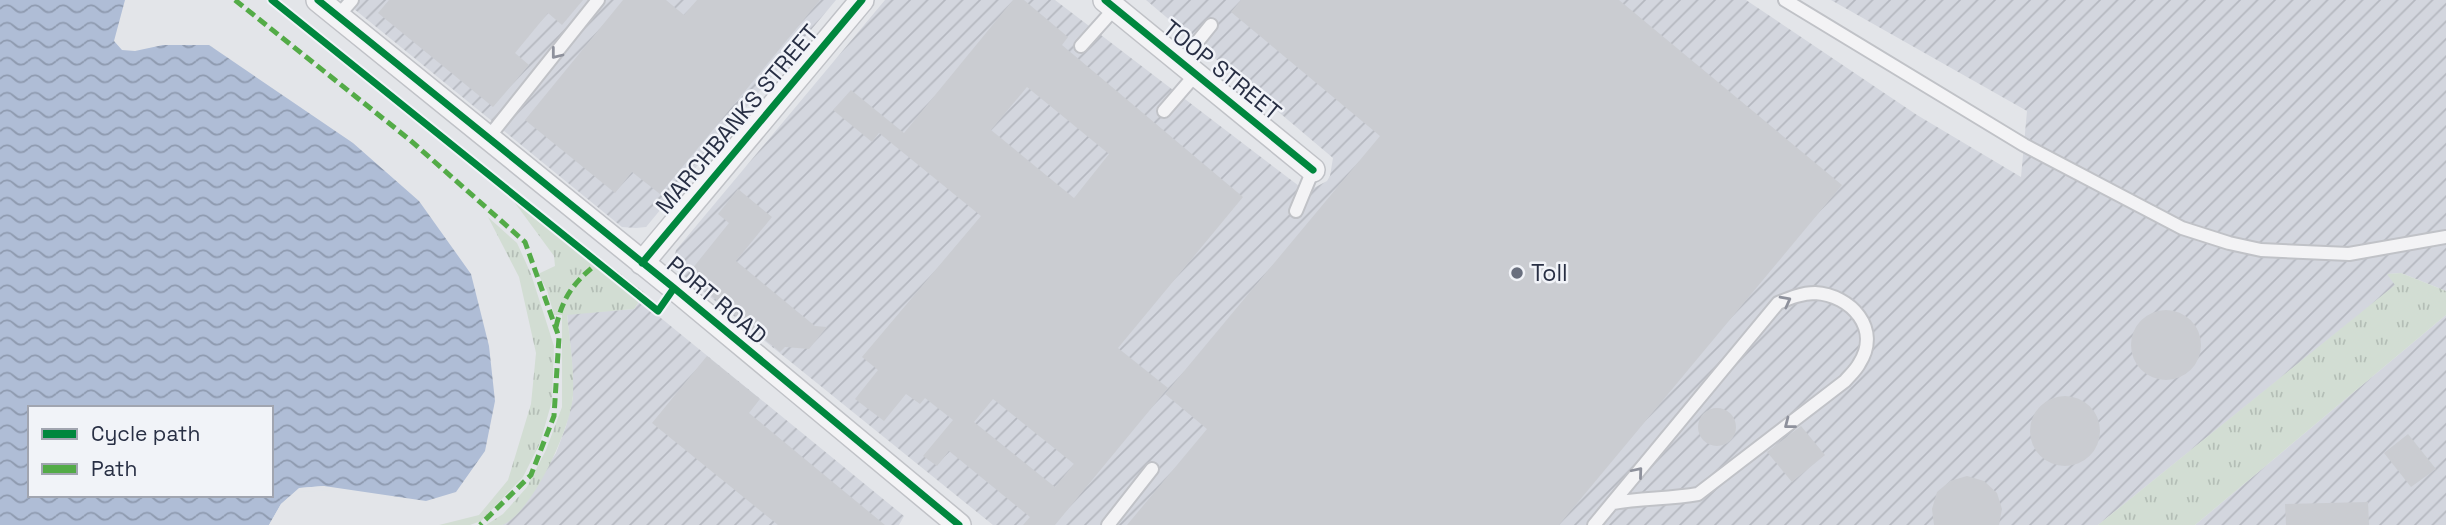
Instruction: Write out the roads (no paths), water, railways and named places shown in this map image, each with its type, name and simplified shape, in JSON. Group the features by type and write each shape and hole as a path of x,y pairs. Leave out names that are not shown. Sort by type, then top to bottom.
{"street":[{"name":"PORT ROAD","path":"318,0 345,8 488,138 958,525"},
{"name":"MARCHBANKS STREET","path":"642,263 862,0"},
{"name":"TOOP STREET","path":"1110,4 1313,170"}],"lane":[{"path":"488,138 598,0"},
{"path":"1785,0 2024,145 2182,228 2261,250 2348,254 2446,236"},
{"path":"1081,47 1110,4"},
{"path":"1164,111 1211,25"},
{"path":"1296,211 1313,170"},
{"path":"1594,525 1778,303 1797,295 1813,293 1841,298 1857,310 1866,328 1865,346 1860,363 1845,381 1698,494 1613,503"},
{"path":"1108,525 1152,469"}],"water":[{"path":"0,0 125,0 114,41 122,50 135,51 163,45 209,45 353,143 419,201 471,274 489,346 495,401 485,451 456,492 426,501 324,486 300,488 281,504 269,525 0,525"}],"place":[{"name":"Toll","path":"1517,273"}]}
